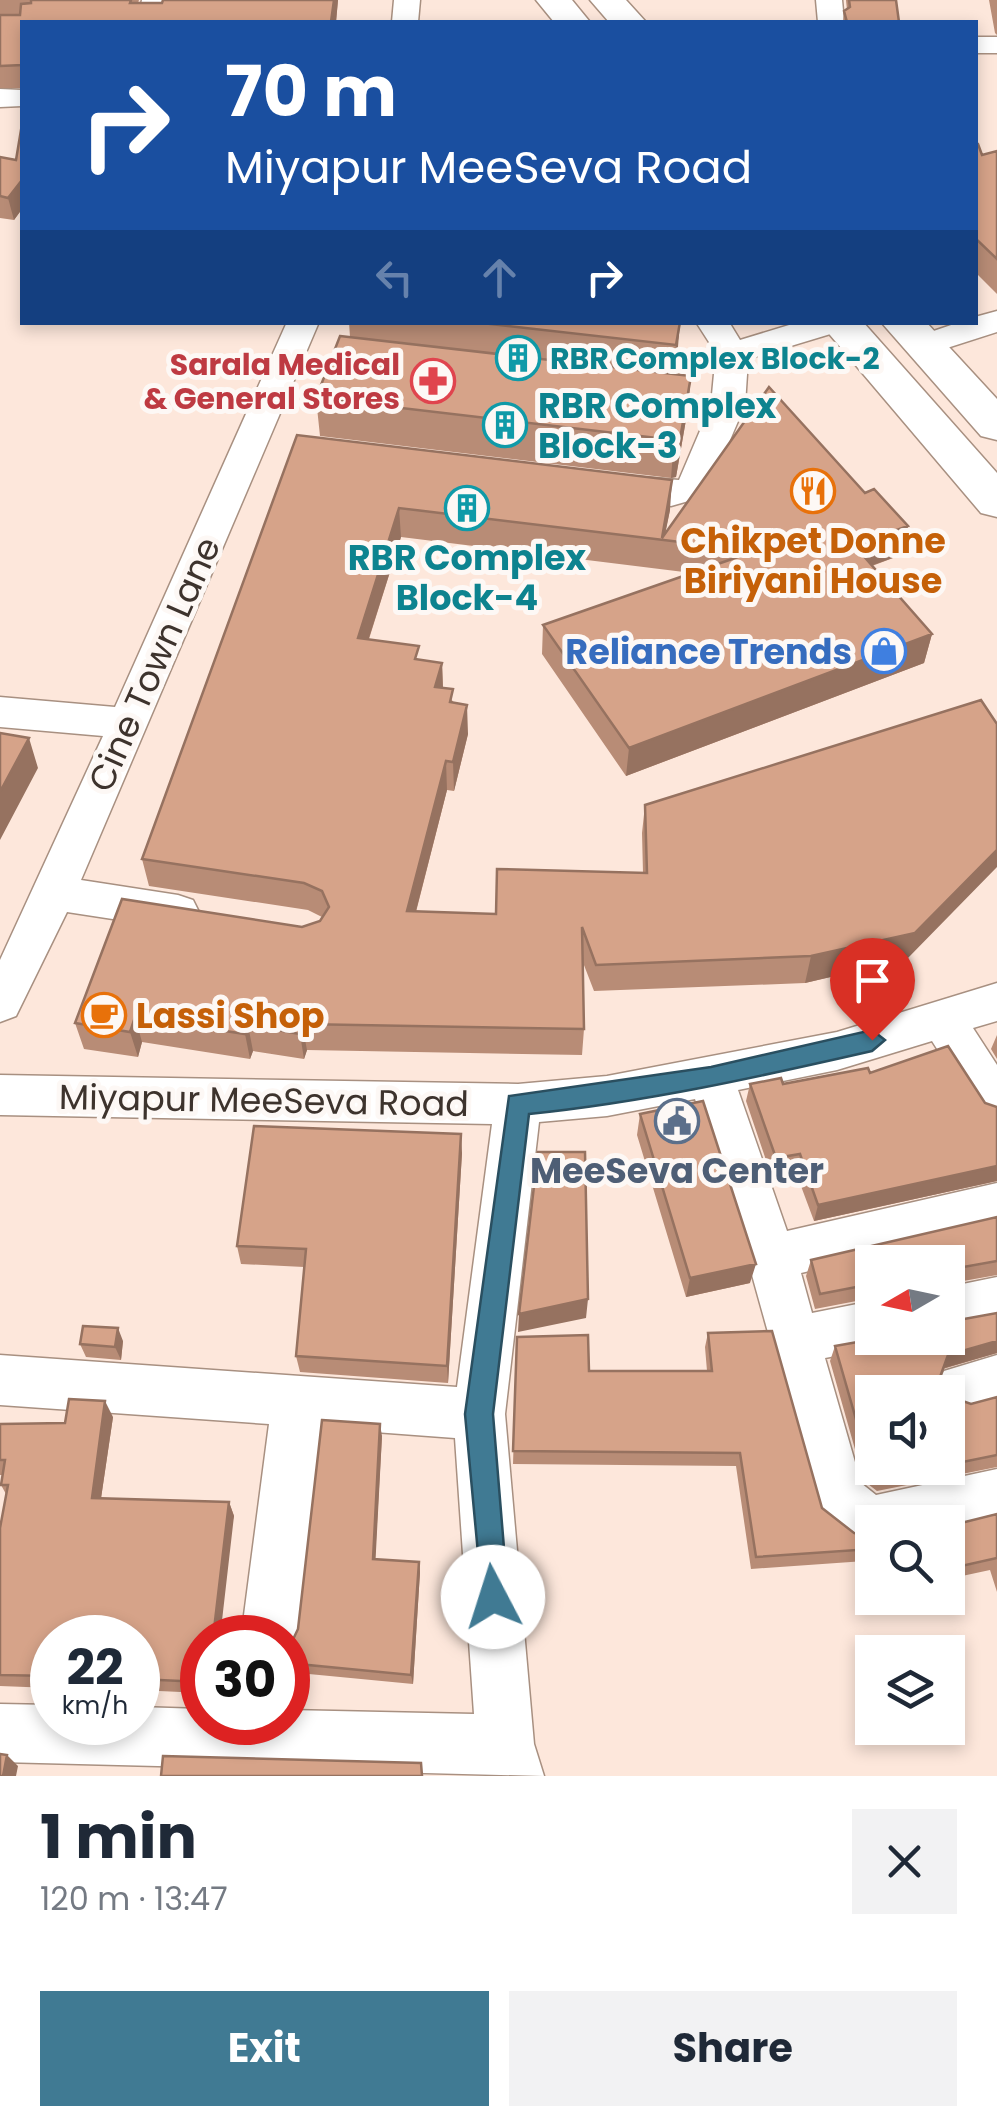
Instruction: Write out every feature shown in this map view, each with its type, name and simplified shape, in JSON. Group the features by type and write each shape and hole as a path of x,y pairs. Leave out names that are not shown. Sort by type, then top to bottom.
{"highway":[{"path":"553,0 570,20"},
{"path":"607,0 626,20"},
{"path":"841,325 997,502"},
{"path":"912,334 997,426"}],"street":[{"path":"575,482 671,494 692,488 728,405 711,332 800,325"},
{"path":"912,334 971,325"},
{"path":"296,338 329,358"},
{"name":"Cine Town Lane","path":"0,1003 54,893 296,338"},
{"path":"690,401 728,405"},
{"path":"250,443 288,448"},
{"path":"0,712 127,723"},
{"path":"54,893 210,917"},
{"name":"Miyapur MeeSeva Road","path":"0,1095 518,1104 606,1096 837,1051 997,1002"},
{"path":"943,1020 997,1104"},
{"path":"711,1077 772,1257 839,1500 869,1523 997,1496"},
{"path":"310,1736 510,1760 479,1414 518,1104"},
{"path":"772,1257 997,1205"},
{"path":"965,1307 997,1300"},
{"path":"793,1341 855,1328"},
{"path":"0,1380 479,1414"},
{"path":"272,1615 298,1401"},
{"path":"0,1733 180,1731"}],"building":[{"path":"334,0 331,20 20,20 20,65 0,66 0,15 20,15 21,4"},
{"path":"849,0 896,0 899,20 846,20 844,11 850,7"},
{"path":"20,136 20,183 8,198 0,196 0,157 16,160"},
{"path":"978,144 982,155 997,151 997,259 978,241"},
{"path":"499,325 679,325 676,345"},
{"path":"340,336 691,376 680,439 316,398"},
{"path":"769,387 865,493 874,489 908,526 854,545 932,634 629,748 543,625 755,551 399,508 358,638 419,646 415,659 442,663 435,687 453,689 450,702 467,705 453,762 446,761 407,911 496,914 497,869 647,873 645,805 981,700 997,724 997,850 915,933 811,956 596,965 582,927 584,1029 302,1024 300,1034 248,1025 245,1034 135,1017 130,1032 75,1023 122,899 302,927 320,921 329,907 322,891 304,883 142,859 297,435 672,480 662,538"},
{"path":"0,733 29,738 0,792"},
{"path":"948,1046 985,1103 997,1107 997,1166 818,1205 800,1154 776,1158 750,1084 781,1078 783,1084 868,1068 870,1073"},
{"path":"703,1101 756,1264 690,1278 640,1114"},
{"path":"254,1126 461,1134 447,1366 296,1356 306,1249 237,1246"},
{"path":"538,1152 585,1152 588,1299 519,1314"},
{"path":"997,1217 997,1261 965,1267 965,1245 876,1245"},
{"path":"855,1250 855,1287 820,1294 811,1260"},
{"path":"997,1313 997,1341 965,1350 965,1319"},
{"path":"83,1326 118,1328 115,1347 80,1344"},
{"path":"772,1331 822,1508 855,1533 855,1550 756,1557 740,1453 513,1451 517,1337 588,1335 589,1371 712,1371 708,1333"},
{"path":"855,1342 855,1355 948,1355 941,1375 855,1375 855,1416 835,1346"},
{"path":"997,1397 997,1455 965,1462 965,1402"},
{"path":"69,1399 105,1401 92,1498 229,1502 216,1615 180,1615 180,1681 160,1680 160,1615 30,1615 30,1676 0,1675 0,1528 8,1485 1,1485 5,1460 0,1460 0,1424 65,1423"},
{"path":"322,1420 380,1424 373,1559 419,1562 411,1675 310,1665 310,1615 300,1615"},
{"path":"997,1514 997,1558 965,1565 965,1522"},
{"path":"0,1754 7,1755 3,1776 0,1776"},
{"path":"163,1756 421,1763 422,1776 161,1776"}],"place":[{"name":"RBR Complex Block-2","path":"518,358"},
{"name":"Sarala Medical & General Stores","path":"433,381"},
{"name":"RBR Complex Block-3","path":"505,425"},
{"name":"Chikpet Donne Biriyani House","path":"813,491"},
{"name":"RBR Complex Block-4","path":"467,508"},
{"name":"Reliance Trends","path":"884,651"},
{"name":"Lassi Shop","path":"104,1015"},
{"name":"MeeSeva Center","path":"677,1121"}],"route":[{"path":"493,1597 479,1414 518,1104 606,1096 837,1051 872,1040"}]}
